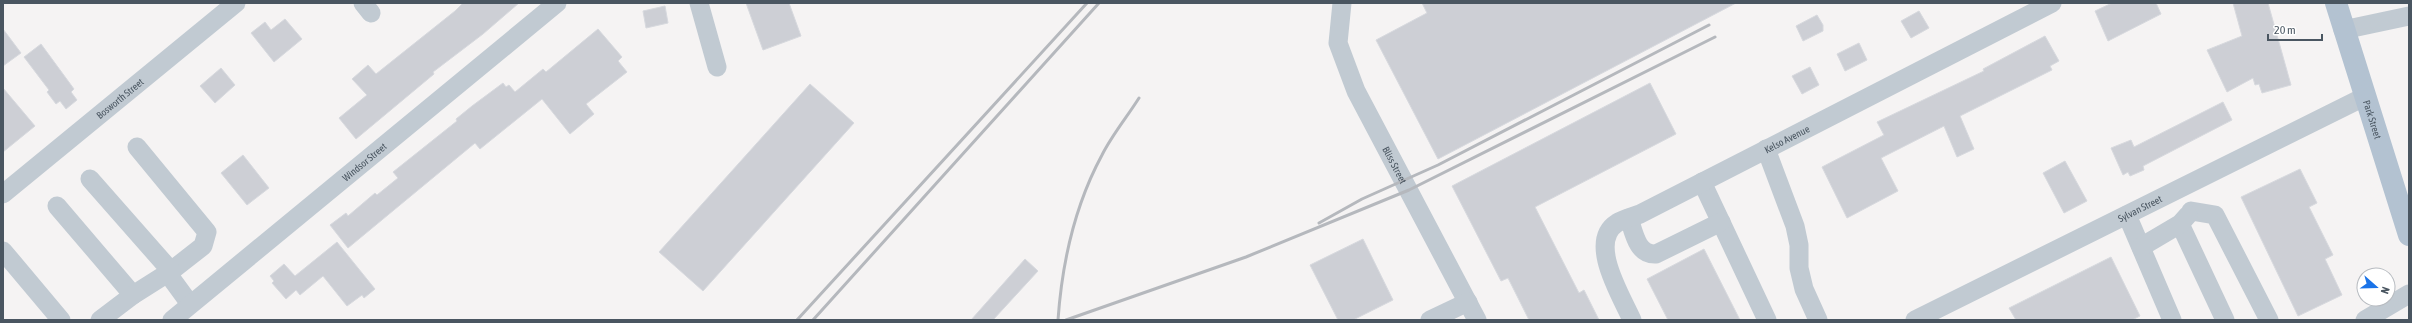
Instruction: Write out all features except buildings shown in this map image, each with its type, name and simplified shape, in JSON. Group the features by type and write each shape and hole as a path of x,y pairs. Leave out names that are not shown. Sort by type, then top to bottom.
{"main road":[{"name":"Park Street","path":"2336,3 2364,97 2409,235"}],"street":[{"name":"Bosworth Street","path":"3,194 236,3"},
{"name":"Windsor Street","path":"172,320 557,3"},
{"path":"699,3 718,67"},
{"name":"Bliss Street","path":"1342,3 1338,43 1356,91 1477,320"},
{"name":"Kelso Avenue","path":"1632,320 1604,257 1605,237 1616,224 1702,182 2052,3"},
{"path":"2343,30 2409,16"},
{"name":"Sylvan Street","path":"1914,320 2364,97"},
{"path":"100,320 133,295 171,271 203,246 207,232 137,147"},
{"path":"1766,149 1795,226 1799,245 1799,268 1804,289 1818,320"},
{"path":"90,179 171,271 170,278 190,304"},
{"path":"1702,182 1766,320"},
{"path":"2182,187 2186,218 2225,320"},
{"path":"57,206 133,295"},
{"path":"2140,247 2186,218 2215,214 2269,320"},
{"path":"2127,215 2172,320"},
{"path":"1630,218 1641,250 1647,254 1656,254 1721,222"},
{"path":"3,251 61,320"},
{"path":"2365,320 2409,294"},
{"path":"1430,320 1468,302"}],"railway":[{"path":"797,320 1087,3"},
{"path":"813,320 1099,3"},
{"path":"1319,223 1362,199 1438,165 1709,25"},
{"path":"1066,320 1246,257 1409,190 1715,37"},
{"path":"1058,320 1063,277 1071,235 1084,194 1106,148 1139,98"}]}
